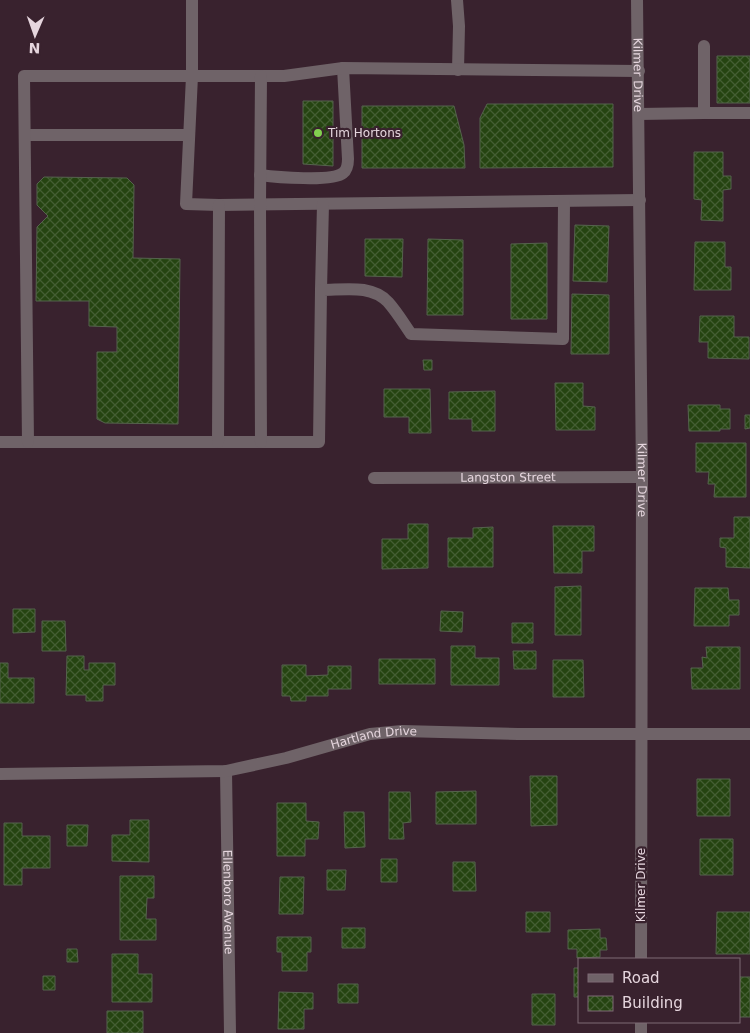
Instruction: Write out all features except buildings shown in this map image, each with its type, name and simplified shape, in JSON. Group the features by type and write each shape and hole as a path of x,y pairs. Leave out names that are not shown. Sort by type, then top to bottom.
{"street":[{"path":"192,0 192,76 186,204 640,200"},
{"path":"457,0 459,26 458,70"},
{"name":"Kilmer Drive","path":"637,0 642,477 641,958"},
{"path":"704,46 704,113"},
{"path":"260,175 331,178 340,176 345,172 348,159 343,68"},
{"path":"28,442 24,76 262,76 300,75 343,68 639,72"},
{"path":"261,442 260,175 262,76"},
{"path":"639,114 750,113"},
{"path":"25,135 188,135"},
{"path":"321,290 362,289 376,293 388,302 411,334 563,338 564,202"},
{"path":"0,442 318,442 323,204"},
{"path":"218,205 218,442"},
{"name":"Langston Street","path":"374,478 642,477"},
{"name":"Hartland Drive","path":"0,774 226,771 286,758 370,734 402,731 518,734 750,734"},
{"name":"Ellenboro Avenue","path":"226,771 230,1033"}],"place":[{"name":"Tim Hortons","path":"318,133"}]}
